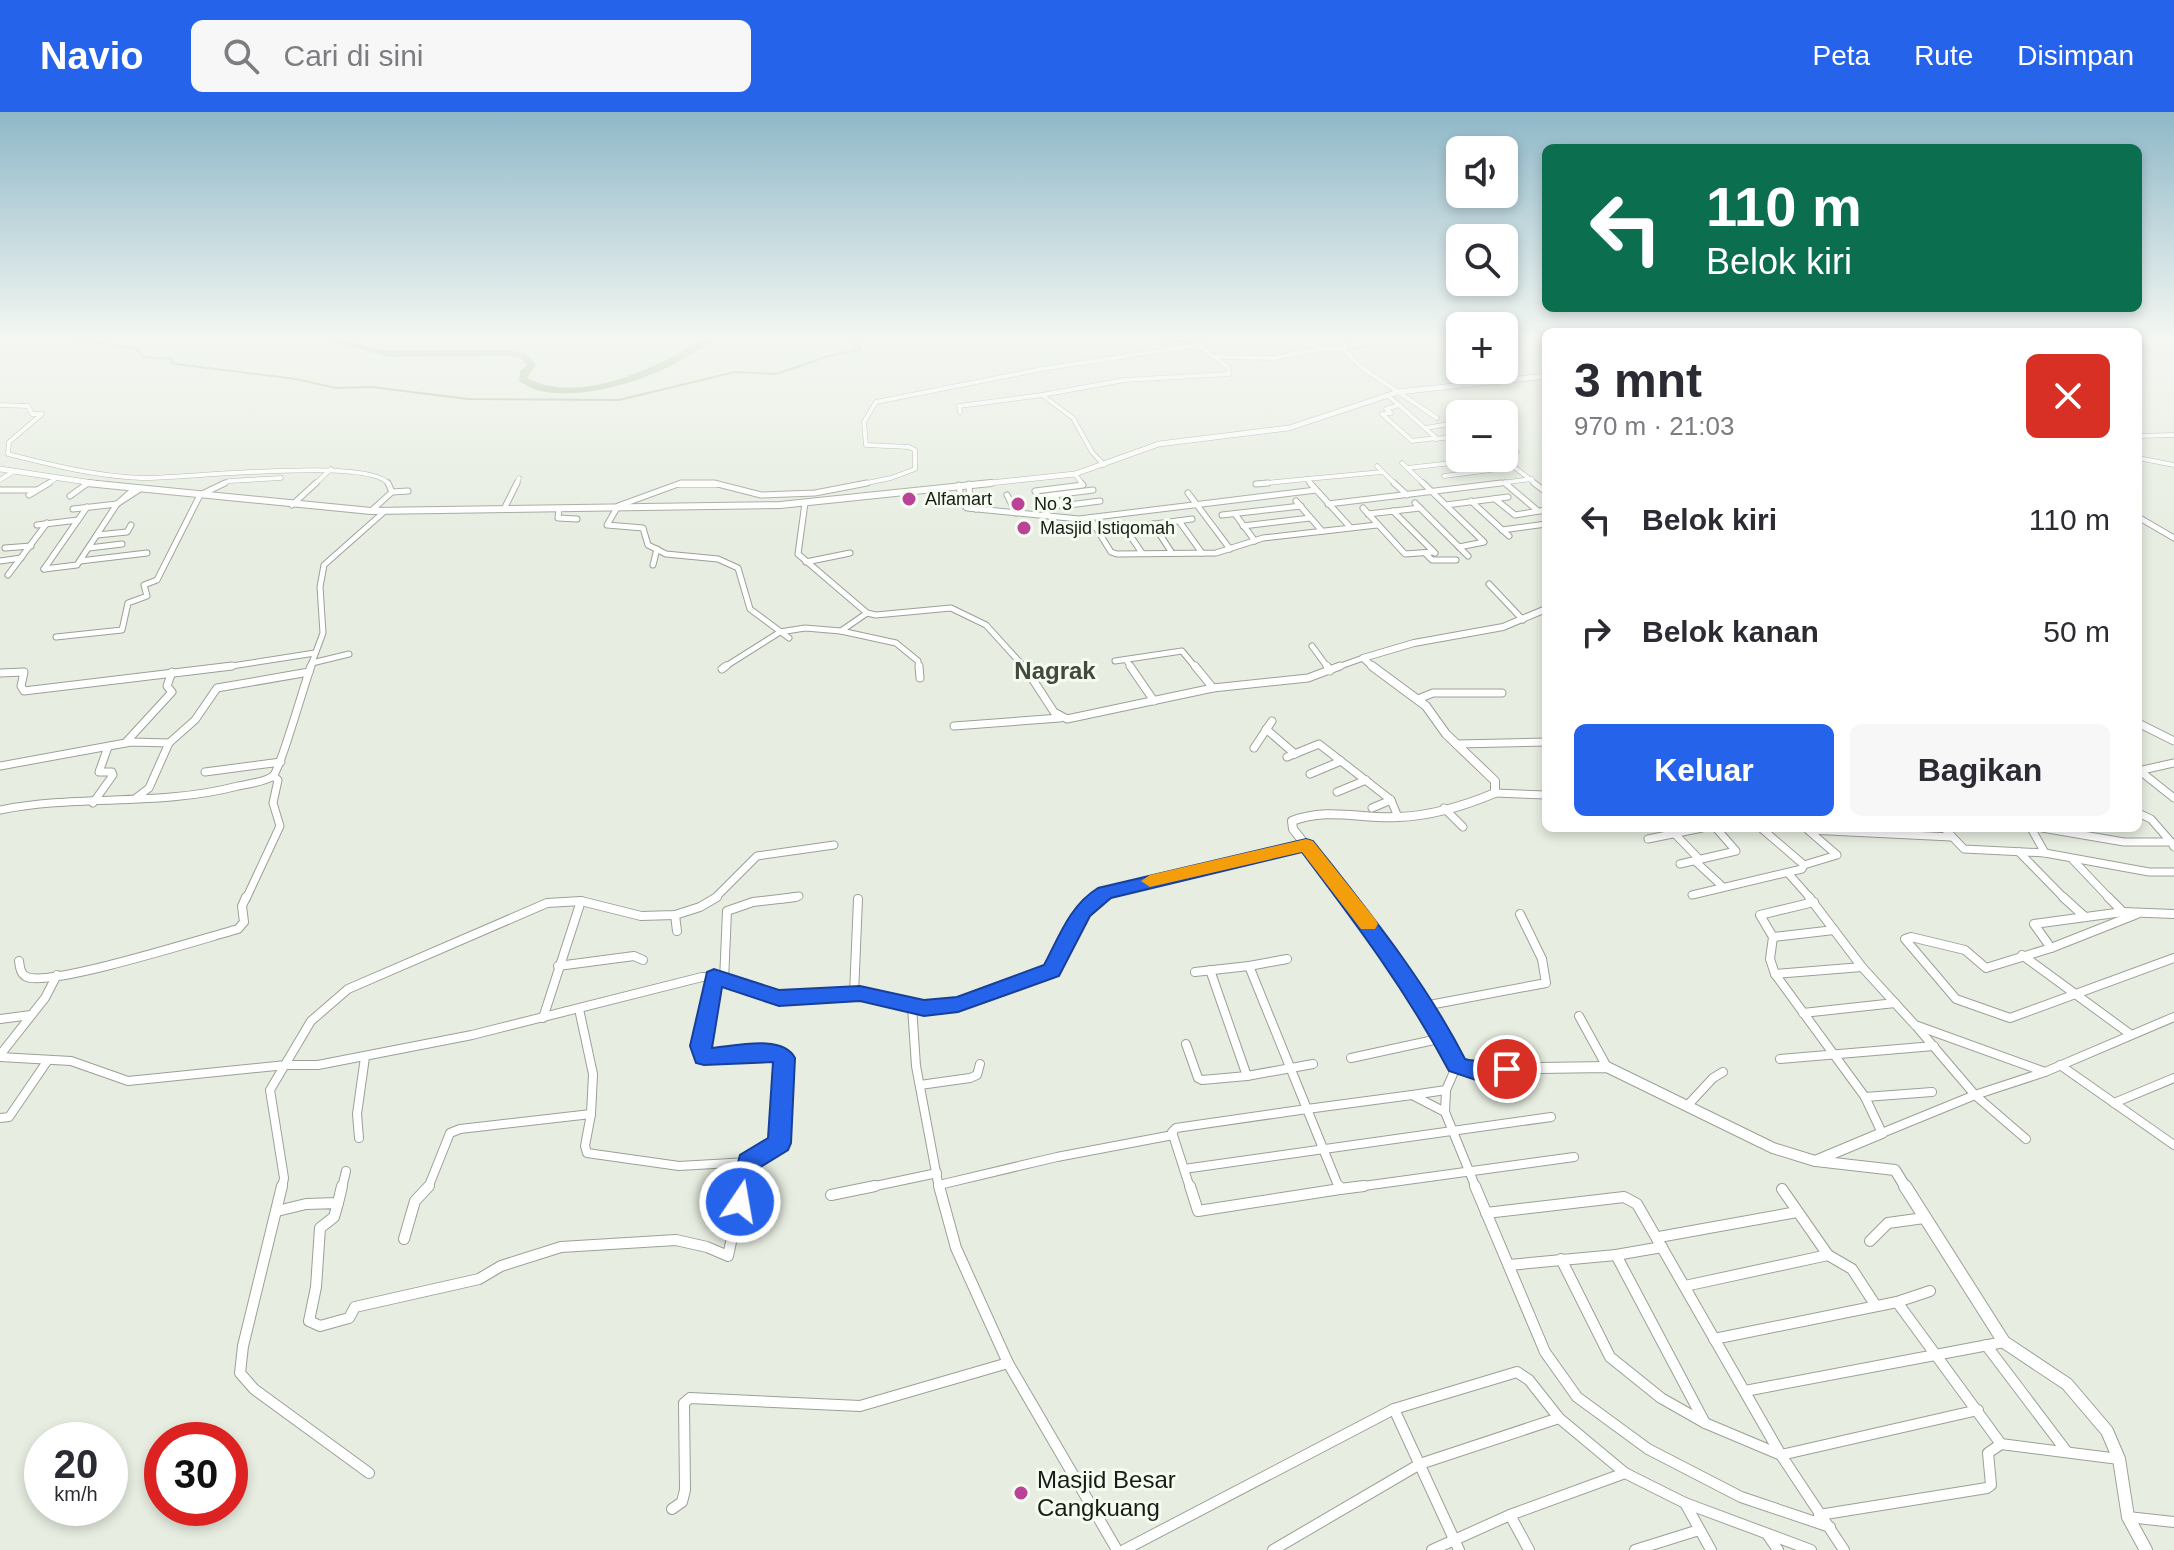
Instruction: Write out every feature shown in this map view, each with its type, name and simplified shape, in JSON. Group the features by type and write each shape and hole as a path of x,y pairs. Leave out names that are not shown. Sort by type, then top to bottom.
{"street":[{"path":"3,405 28,406 32,414 42,414 9,442 9,454 104,475 144,478 331,469 386,479 392,492"},
{"path":"789,638 750,609 742,571 736,565 657,549 646,543 641,527 607,525 619,504 686,482 714,483 761,495 815,493 903,475 917,464 915,450 910,446 874,448 864,442 866,412 873,405"},
{"path":"960,412 959,406 966,405"},
{"path":"1056,405 1070,415 1081,429 1087,448 1104,465"},
{"path":"0,469 138,489 371,511 616,509 805,503 1075,474 1159,444 1289,428 1357,405"},
{"path":"1399,405 1435,438"},
{"path":"1399,405 1386,409 1391,413 1382,414 1412,441 1446,437"},
{"path":"1418,405 1437,418"},
{"path":"1426,428 1446,424"},
{"path":"2142,436 2174,435"},
{"path":"0,438 9,442"},
{"path":"2142,459 2174,465"},
{"path":"1402,463 1484,542 1459,547"},
{"path":"1407,468 1446,464"},
{"path":"1377,466 1407,495"},
{"path":"1432,466 1446,478 1493,472"},
{"path":"1518,468 1542,488"},
{"path":"292,505 331,469"},
{"path":"0,480 14,471"},
{"path":"1256,484 1382,472"},
{"path":"1049,516 1035,491 1083,485 1075,474"},
{"path":"56,637 122,630 128,603 147,596 144,585 157,580 200,495 229,481 281,478"},
{"path":"504,509 519,478"},
{"path":"29,495 55,479"},
{"path":"1307,479 1350,527"},
{"path":"1328,504 1532,479"},
{"path":"70,492 88,483"},
{"path":"1505,483 1538,511"},
{"path":"969,484 970,503 976,509"},
{"path":"959,485 962,506 1090,518 1316,490"},
{"path":"859,486 863,497"},
{"path":"87,507 44,569 77,565 117,504 138,489"},
{"path":"0,490 36,490"},
{"path":"1038,497 1093,490"},
{"path":"371,511 392,492 408,491"},
{"path":"1066,493 1073,505"},
{"path":"1188,493 1230,549"},
{"path":"1007,495 1016,513"},
{"path":"1054,495 1061,506 1100,501"},
{"path":"1446,505 1508,497"},
{"path":"1495,499 1515,515 1542,510"},
{"path":"1471,501 1509,536"},
{"path":"805,503 797,551 806,562 867,613 881,615 951,608 995,631 1010,645 1054,712 1062,718"},
{"path":"73,509 117,504"},
{"path":"1222,515 1298,504 1322,531"},
{"path":"1393,511 1435,553 1405,554 1366,511 1393,511 1418,505 1468,556"},
{"path":"559,509 558,518 577,519"},
{"path":"0,810 40,802 93,803 202,792 273,776 281,762 323,633 320,587 324,565 385,511"},
{"path":"1235,514 1255,541"},
{"path":"1090,518 1111,552 1142,553 1202,553 1255,541 1377,525"},
{"path":"1243,526 1310,518"},
{"path":"1142,553 1122,528 1192,519"},
{"path":"2142,519 2174,538"},
{"path":"37,525 78,520"},
{"path":"1179,521 1202,553"},
{"path":"8,575 47,523"},
{"path":"1153,524 1172,553"},
{"path":"97,535 127,532 131,525"},
{"path":"1502,530 1542,525"},
{"path":"88,548 122,544"},
{"path":"5,548 31,546"},
{"path":"653,565 657,549"},
{"path":"80,561 147,553"},
{"path":"806,562 850,553"},
{"path":"1425,553 1432,560 1456,560"},
{"path":"0,561 21,558"},
{"path":"1489,584 1523,620"},
{"path":"954,726 1087,716 1213,688 1308,678 1414,643 1495,629 1542,611"},
{"path":"841,631 867,613"},
{"path":"722,669 780,632 805,628 841,631 896,643 918,661 920,678"},
{"path":"1312,646 1330,671"},
{"path":"1115,661 1182,651 1213,688"},
{"path":"0,673 24,672 21,686 24,691 248,665 315,653"},
{"path":"312,663 349,654"},
{"path":"1363,658 1383,677 1418,699 1495,781 1495,793"},
{"path":"1126,660 1154,701"},
{"path":"122,744 136,733 172,692 167,686 172,672"},
{"path":"134,800 149,788 169,743 195,720 217,688 309,672"},
{"path":"1418,699 1435,693 1502,693"},
{"path":"1254,748 1272,721"},
{"path":"2142,724 2174,741"},
{"path":"1266,729 1295,754"},
{"path":"0,766 122,744 152,740 169,743"},
{"path":"1457,744 1542,742"},
{"path":"1287,757 1319,744 1391,800 1398,817"},
{"path":"93,803 113,775 112,772 99,772 108,747"},
{"path":"1310,774 1341,761"},
{"path":"205,772 281,762"},
{"path":"2142,770 2174,763"},
{"path":"2142,773 2174,798"},
{"path":"19,961 21,972 27,977 57,975 229,933 243,925 242,906 280,826 273,803 278,780 273,776"},
{"path":"1337,792 1366,780"},
{"path":"1542,795 1495,793 1398,817 1331,813 1302,817 1291,825 1382,942 1424,1006 1457,1065 1476,1071 1577,1065 1607,1067 1788,1154 1815,1161 1895,1170 2004,1342 2078,1395 2107,1431 2119,1459 2128,1517 2143,1544"},
{"path":"1372,808 1391,800"},
{"path":"1444,808 1463,827"},
{"path":"2142,815 2151,819 2172,844"},
{"path":"1648,839 1684,832"},
{"path":"1680,864 1736,851 1719,832"},
{"path":"1766,832 1804,865"},
{"path":"1692,895 1788,873 1837,855 1811,832"},
{"path":"1862,832 1951,837"},
{"path":"1947,832 1963,849 2045,853 2149,872 2174,872"},
{"path":"2033,832 2045,853"},
{"path":"2065,832 2124,842 2172,844"},
{"path":"1675,834 1723,887"},
{"path":"369,1473 254,1389 240,1373 243,1346 277,1211 284,1166 270,1090 311,1021 348,989 547,903 581,901 641,916 675,915 700,907 720,895 757,856 834,845"},
{"path":"0,1056 71,1061 128,1081 286,1065 318,1065 543,1018 688,978 719,979 779,998 854,994 884,997 924,1008 958,1004 1052,970 1082,912 1091,901 1105,893 1306,845"},
{"path":"2019,852 2085,917"},
{"path":"2071,858 2124,913"},
{"path":"1788,873 1814,902 1862,967 1975,1095 2026,1139"},
{"path":"579,1009 587,1049 594,1062 591,1114 585,1146 587,1153 679,1166 748,1162 779,1143 784,1058 776,1053 704,1057 701,1046 719,979 727,911 753,902 768,903 799,896"},
{"path":"854,994 858,899"},
{"path":"543,1018 581,901"},
{"path":"1814,902 1762,914 1773,937 1770,959 1775,974 1865,1097 1882,1133"},
{"path":"2174,914 2154,911 2137,914 2051,948 1986,968 1961,949 1905,938 1956,999 1997,1015 2015,1017 2174,958"},
{"path":"1424,1006 1546,983 1542,959 1520,914"},
{"path":"2051,948 2034,924 2137,914"},
{"path":"675,915 677,931"},
{"path":"1773,937 1834,930"},
{"path":"2022,955 2130,1034"},
{"path":"558,966 634,956 643,960"},
{"path":"1195,972 1287,959"},
{"path":"1249,966 1340,1189"},
{"path":"1775,974 1862,967"},
{"path":"1210,970 1247,1076"},
{"path":"0,1056 57,975"},
{"path":"1803,1013 1895,1003"},
{"path":"912,1006 920,1085 939,1185 956,1248 1008,1363 1117,1550"},
{"path":"0,1019 31,1015"},
{"path":"1579,1016 1607,1067"},
{"path":"1815,1161 1975,1095 2045,1072 2174,1017"},
{"path":"1915,1025 2045,1072"},
{"path":"1351,1058 1443,1038"},
{"path":"1186,1044 1200,1079 1247,1076 1313,1064"},
{"path":"1780,1059 1934,1046"},
{"path":"359,1138 357,1114 365,1057"},
{"path":"0,1118 9,1117 48,1060"},
{"path":"920,1085 974,1077 980,1064"},
{"path":"1457,1065 1446,1090 1445,1112 1545,1352 1559,1376 1587,1406 1648,1449 1741,1497 1830,1527"},
{"path":"2060,1065 2174,1145"},
{"path":"1687,1106 1713,1078 1723,1072"},
{"path":"2114,1103 2174,1078"},
{"path":"1446,1090 1176,1128 1173,1135 1195,1208 1201,1212 1340,1189 1574,1157"},
{"path":"1865,1097 1932,1092"},
{"path":"1412,1095 1445,1112"},
{"path":"404,1239 415,1201 426,1192 450,1133 591,1114"},
{"path":"1184,1169 1551,1117"},
{"path":"939,1185 1057,1157 1173,1135"},
{"path":"346,1171 337,1214 320,1228 316,1287 309,1321 313,1324 342,1322 352,1315 355,1307 479,1279 523,1258 561,1247 676,1240 707,1247 728,1256 748,1162"},
{"path":"831,1195 937,1173"},
{"path":"1782,1189 1828,1255"},
{"path":"1486,1213 1624,1197 1643,1209 1781,1455 1841,1545"},
{"path":"277,1211 306,1204 338,1203"},
{"path":"1509,1265 1616,1255 1660,1242 1797,1212"},
{"path":"1870,1241 1888,1223 1924,1218"},
{"path":"1616,1255 1705,1423"},
{"path":"1685,1286 1828,1255 1845,1260 1857,1273 1876,1306"},
{"path":"1561,1259 1610,1357 1661,1398 1705,1423 1781,1455 1978,1410"},
{"path":"1714,1339 1897,1302 1930,1291"},
{"path":"1897,1302 2001,1444"},
{"path":"1745,1391 2004,1342"},
{"path":"1986,1345 2067,1452"},
{"path":"672,1509 682,1502 686,1489 682,1416 684,1403 690,1398 860,1406 1008,1363"},
{"path":"1124,1550 1394,1409 1517,1372 1529,1380 1559,1418 1625,1473 1685,1503 1811,1550"},
{"path":"1394,1409 1456,1544"},
{"path":"1273,1550 1420,1464 1559,1418"},
{"path":"1819,1515 1987,1488 1991,1485 1988,1453 2001,1444 2119,1459"},
{"path":"1432,1550 1456,1544 1510,1515 1625,1473"},
{"path":"1685,1503 1711,1550"},
{"path":"1510,1515 1529,1550"},
{"path":"2128,1517 2174,1522"},
{"path":"1635,1550 1699,1530"},
{"path":"1766,1532 1778,1550"}],"slow traffic":[{"path":"1150,881 1306,845 1368,924"}],"place":[{"name":"Alfamart","path":"909,499"},
{"name":"No 3","path":"1018,504"},
{"name":"Masjid Istiqomah","path":"1024,528"},
{"name":"Masjid Besar Cangkuang","path":"1021,1493"}],"district":[{"name":"Nagrak","path":"1055,670"}],"route":[{"path":"740,1202 748,1162 773,1150 779,1143 784,1058 781,1053 704,1057 701,1046 714,977 779,998 860,994 924,1008 958,1004 1052,970 1082,912 1091,901 1105,893 1306,845 1382,942 1434,1020 1450,1057 1457,1065 1476,1071 1507,1069"}]}
